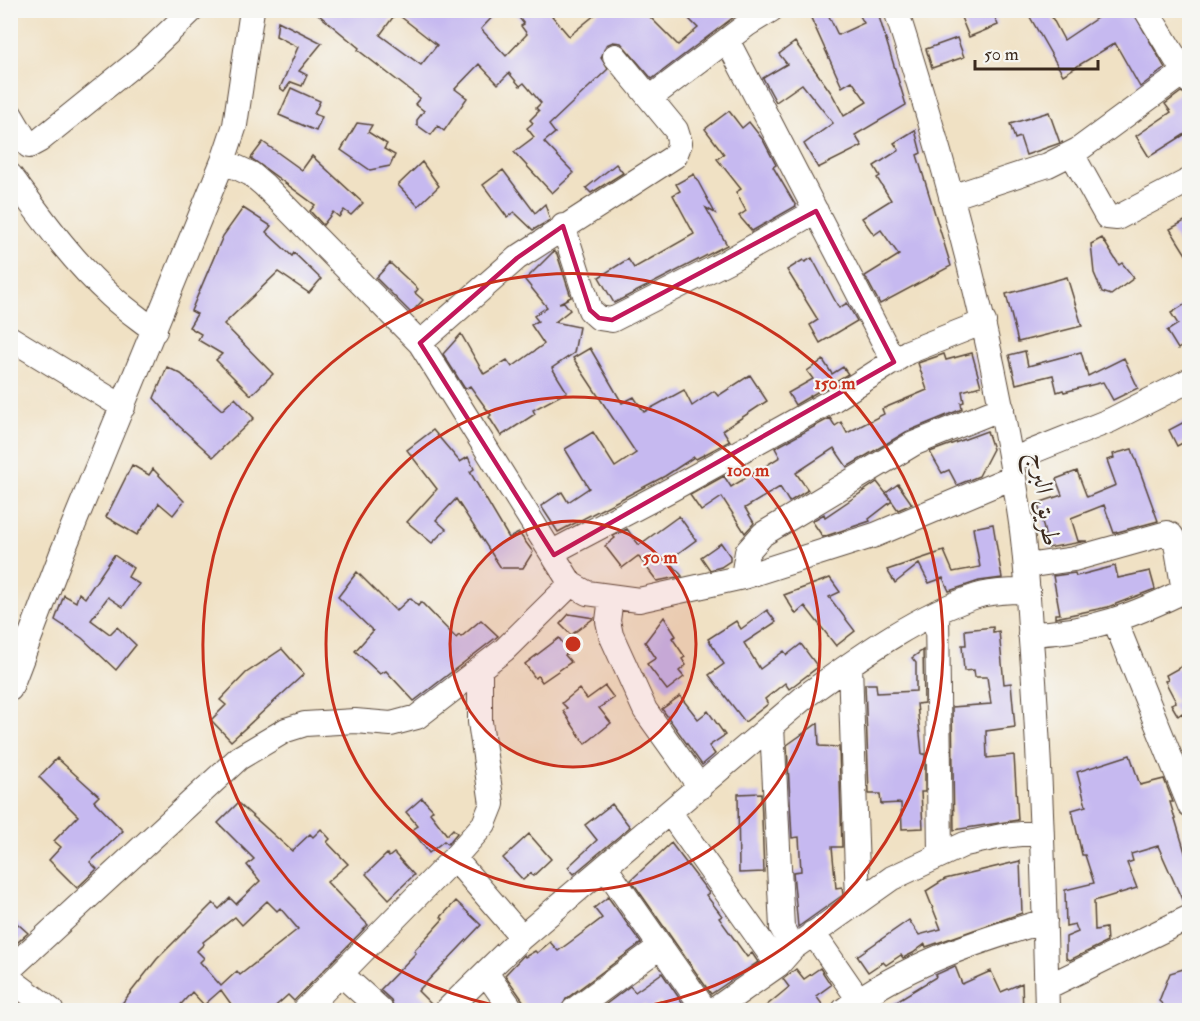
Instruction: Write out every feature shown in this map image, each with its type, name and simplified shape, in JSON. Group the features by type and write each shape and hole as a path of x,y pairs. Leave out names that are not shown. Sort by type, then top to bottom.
{"street":[{"path":"10,114 20,153 142,57 192,10"},
{"path":"10,689 62,553 155,331 223,160 235,125 252,10"},
{"path":"650,98 771,10"},
{"name":"طريق البرج","path":"896,10 929,114 984,322 1012,469 1028,590 1045,921 1044,1003"},
{"path":"951,197 1048,165 1072,154 1186,77 1146,10"},
{"path":"727,40 894,362"},
{"path":"420,344 517,258 563,226 675,156 680,149 676,130 615,56"},
{"path":"1072,154 1107,217 1117,218 1190,180"},
{"path":"223,160 251,174 264,185 420,344 571,584 587,593 639,600 744,577 875,535 1190,380"},
{"path":"10,175 49,228 85,269 111,296 155,331"},
{"path":"563,226 590,310 598,318 612,320 728,261 816,211"},
{"path":"554,555 562,547 682,484 923,345 984,322"},
{"path":"10,338 123,407"},
{"path":"744,577 747,552 764,534 913,444 1002,408"},
{"path":"1026,566 1074,559 1167,533 1174,538 1176,543 1187,589 1115,621 1066,632 1030,634"},
{"path":"10,969 239,758 258,746 305,724 355,721 391,724 409,720 427,711 531,626 571,584"},
{"path":"447,1011 522,937 807,695 905,629 937,612 980,595 1028,590"},
{"path":"611,598 608,621 611,635 645,710 700,787"},
{"path":"937,612 940,854"},
{"path":"1115,621 1190,806"},
{"path":"850,665 858,901"},
{"path":"305,1011 454,858 484,824 492,804 480,722 480,669"},
{"path":"772,726 781,914 786,956"},
{"path":"670,813 786,956"},
{"path":"714,1011 813,933 892,878 940,854 984,839 1041,832"},
{"path":"454,858 522,937"},
{"path":"605,867 705,1011"},
{"path":"1044,1003 1080,971 1190,916"},
{"path":"813,933 856,1007 941,955 1045,921"},
{"path":"574,1011 661,946"},
{"path":"1046,958 1080,971"},
{"path":"486,973 512,1011"},
{"path":"341,974 381,1011"},
{"path":"10,979 51,1011"}],"highlighted area":[{"path":"816,211 894,362 554,555 420,343 517,258 563,226 590,310 599,318 612,320"}],"building":[{"path":"313,10 499,10 481,29 506,56 527,34 521,26 524,24 513,10 547,10 569,36 601,10 643,10 678,45 698,28 680,10 743,10 652,79 621,43 613,42 606,45 601,58 608,69 549,125 555,133 544,142 574,173 552,193 514,152 534,137 527,128 533,123 530,120 539,111 536,108 541,103 524,83 520,86 509,73 498,84 479,64 455,89 467,98 444,131 438,126 431,135 417,125 417,120 424,111 415,104 420,98 358,50 359,48","holes":["396,13 437,45 421,65 380,35"]},
{"path":"826,10 838,35 864,23 860,16 877,10 906,105 855,135 862,146 818,168 804,144 833,123 802,84 776,102 763,78 787,64 779,54 795,42 832,94 844,116 867,102 852,81 842,87 811,18"},
{"path":"958,10 992,10 998,25 969,37"},
{"path":"1026,10 1048,10 1064,40 1109,10 1132,10 1165,68 1140,87 1115,43 1063,75"},
{"path":"278,21 322,43 299,71 307,75 302,86 291,82 284,91 280,88 298,47 276,36"},
{"path":"957,38 964,57 932,68 926,49"},
{"path":"291,88 320,101 314,114 322,117 316,131 279,115"},
{"path":"1181,92 1190,96 1190,131 1149,157 1136,136 1171,112 1165,104"},
{"path":"729,111 742,128 749,122 763,140 776,165 773,167 796,206 752,231 739,216 746,211 736,192 741,189 717,159 724,154 705,129"},
{"path":"1049,112 1060,143 1063,142 1026,155 1020,137 1015,139 1010,124"},
{"path":"357,123 372,125 368,132 387,144 384,149 395,155 390,166 370,170 341,150"},
{"path":"915,130 921,153 917,155 951,266 880,304 865,276 899,255 881,230 874,235 862,218 891,200 877,178 880,176 874,166 899,150 894,143"},
{"path":"263,142 302,170 312,156 363,203 351,215 344,210 339,217 333,212 323,225 310,211 315,205 251,158"},
{"path":"422,162 439,186 418,206 398,185"},
{"path":"616,164 623,173 591,193 586,188"},
{"path":"503,170 535,213 545,204 550,220 533,230 514,212 507,217 483,185"},
{"path":"694,174 715,213 706,208 727,245 614,303 599,277 628,259 634,268 694,234 673,195 680,191 676,184"},
{"path":"243,208 271,226 266,232 292,256 294,253 321,279 309,293 278,272 224,324 273,374 251,395 216,360 222,354 198,340 201,334 189,327 197,314 191,311 223,236"},
{"path":"1190,218 1190,261 1170,229"},
{"path":"1102,238 1119,265 1122,263 1134,278 1111,295 1102,292 1094,273 1091,244"},
{"path":"554,251 571,297 559,303 564,302 570,310 555,322 579,327 574,353 552,368 567,392 533,410 535,414 501,436 489,417 491,415 470,386 465,389 443,354 461,334 484,374 507,360 512,367 544,344 531,325 538,321 534,316 547,307 525,280"},
{"path":"812,258 839,308 847,303 857,321 820,343 810,325 818,320 787,270 803,260 805,262"},
{"path":"390,263 418,289 415,293 423,300 411,313 376,278"},
{"path":"1067,277 1082,326 1018,342 1006,294"},
{"path":"1190,301 1190,344 1188,342 1178,349 1167,331 1178,324 1171,313"},
{"path":"590,348 622,403 634,397 644,412 684,390 692,406 714,391 718,396 750,375 767,401 723,430 730,441 696,459 694,457 665,476 558,532 541,506 562,492 568,502 589,488 565,449 593,432 615,467 636,453 573,358"},
{"path":"1025,351 1028,366 1081,352 1088,376 1124,358 1138,388 1113,400 1103,382 1064,392 1063,390 1057,392 1053,375 1016,384 1009,355"},
{"path":"972,353 981,386 962,391 964,402 961,403 962,409 906,432 847,467 834,448 796,473 808,490 789,502 780,487 745,508 754,523 745,533 722,497 701,511 690,495 724,476 731,487 780,457 775,448 830,418 835,426 841,422 847,433 884,414 882,409 927,390 918,363 944,354 946,360"},
{"path":"823,360 832,374 843,367 848,374 795,405 788,393 813,379 807,371"},
{"path":"167,367 181,374 222,410 235,398 254,418 213,457 178,425 154,398"},
{"path":"1190,419 1190,439 1177,446 1169,430"},
{"path":"433,430 460,462 468,457 474,469 470,472 509,538 519,533 533,552 523,568 501,568 456,499 436,520 446,529 432,543 407,522 437,489 407,450"},
{"path":"987,431 993,449 979,476 957,485 949,470 942,473 930,452"},
{"path":"1132,449 1158,521 1114,533 1104,505 1071,518 1078,541 1087,541 1048,548 1038,503 1062,495 1056,479 1077,471 1087,497 1116,485 1107,460 1114,458 1113,454"},
{"path":"132,465 149,475 153,469 184,501 173,515 159,503 137,535 106,517"},
{"path":"877,482 892,501 869,519 870,521 823,537 812,521 824,514 825,517"},
{"path":"898,484 912,504 898,510 886,493"},
{"path":"679,516 696,540 669,560 682,576 657,581 638,556 622,568 605,546 615,538 613,536 627,529 639,545"},
{"path":"993,524 1002,578 979,581 949,591 943,578 929,583 919,564 895,583 887,570 944,551 953,572 980,567 973,528"},
{"path":"721,543 730,556 730,561 710,570 701,557"},
{"path":"114,555 133,568 128,577 139,584 123,607 108,597 91,620 110,634 117,627 136,645 116,670 82,638 55,620 64,595 76,602 79,593 85,598"},
{"path":"1115,566 1118,578 1150,571 1155,589 1108,607 1055,618 1055,614 1060,614 1053,576 1075,573 1076,576"},
{"path":"357,572 396,611 410,598 418,606 421,602 456,638 459,635 461,637 481,620 498,636 414,701 386,671 380,674 355,651 373,631 338,597"},
{"path":"830,578 840,592 829,597 855,631 836,646 805,606 796,614 784,595"},
{"path":"767,610 776,622 744,643 760,669 784,651 787,655 801,644 818,667 789,689 785,683 765,699 768,704 745,722 709,675 724,664 708,639 736,621 741,629"},
{"path":"569,614 594,618 571,635 560,624"},
{"path":"664,617 676,636 672,638 685,657 682,659 686,665 679,671 684,677 667,690 647,664 656,658 645,642"},
{"path":"993,627 993,632 999,631 1004,684 1011,683 1015,727 986,731 987,758 1014,755 1018,820 954,830 952,707 991,704 987,677 975,677 974,670 964,671 962,645 966,645 965,630"},
{"path":"559,638 569,652 565,655 571,662 542,682 538,676 535,678 525,664"},
{"path":"282,649 304,674 231,741 211,720 226,705 220,700 246,673"},
{"path":"923,650 924,703 917,704 922,754 925,754 925,792 921,792 923,828 902,829 901,803 881,804 880,794 869,794 865,684 876,684 877,693 916,691 916,663 912,658"},
{"path":"1184,665 1190,675 1190,728 1182,713 1178,716 1171,704 1176,702 1165,681 1168,680 1166,675"},
{"path":"605,686 614,698 599,708 611,723 585,744 563,711 567,708 562,703 579,689 587,699"},
{"path":"680,696 698,719 708,711 725,735 709,746 715,754 702,765 662,709"},
{"path":"818,723 819,746 839,747 842,847 832,847 836,888 842,887 843,895 798,927 793,872 801,871 799,837 792,838 787,745"},
{"path":"1130,755 1140,785 1164,779 1173,802 1170,802 1187,859 1190,857 1190,903 1184,904 1158,846 1131,854 1133,861 1127,863 1137,888 1094,901 1095,930 1106,928 1107,942 1070,960 1066,958 1066,937 1078,932 1075,924 1066,926 1065,890 1094,883 1085,855 1082,855 1072,810 1086,806 1077,772"},
{"path":"57,758 99,796 94,801 123,831 90,862 97,869 77,888 49,860 61,847 54,841 78,816 39,777"},
{"path":"761,793 764,872 739,873 738,794"},
{"path":"422,798 433,810 430,813 447,835 453,829 457,833 448,844 444,841 429,853 412,830 418,826 406,812"},
{"path":"238,803 292,851 310,834 313,837 321,829 330,839 327,842 348,864 327,882 368,925 294,1001 288,995 270,1011 236,1011 221,990 204,1005 192,992 175,1011 116,1011 157,959 213,903 219,909 230,898 236,904 260,881 247,865 254,859 218,823","holes":["267,901 277,911 280,908 298,929 240,975 237,971 221,986 200,962 204,958 197,951 204,944 203,942 235,917 242,925"]},
{"path":"612,804 630,827 574,874 568,867 597,840 585,825"},
{"path":"529,834 551,859 533,876 531,873 523,880 503,858"},
{"path":"671,843 709,893 706,895 722,916 719,918 747,957 752,953 758,962 711,994 631,880"},
{"path":"394,853 414,875 389,899 366,874 387,854 389,857"},
{"path":"1020,861 1022,913 926,947 925,944 903,958 901,955 886,965 883,962 868,972 857,956 909,920 919,935 941,929 926,891 945,879"},
{"path":"608,897 641,943 566,999 560,1011 526,1011 524,1002 505,975 524,955 525,957 535,951 537,953 550,942 558,951 581,934 602,918 594,908"},
{"path":"456,901 481,925 418,991 433,1006 433,1011 395,1011 391,1000 380,990 416,953 414,951"},
{"path":"10,917 28,933 10,949"},
{"path":"955,966 962,984 991,971 1001,992 1022,983 1023,1011 880,1011 936,977 935,975"},
{"path":"1190,967 1190,1002 1180,1010 1170,1011 1159,1001 1170,973"},
{"path":"820,968 831,985 816,996 827,1011 760,1011 789,987 783,979 796,969 804,979"},
{"path":"662,973 688,1011 668,1011 660,1001 649,1010 644,1004 636,1011 597,1011 630,986 635,992"}]}
